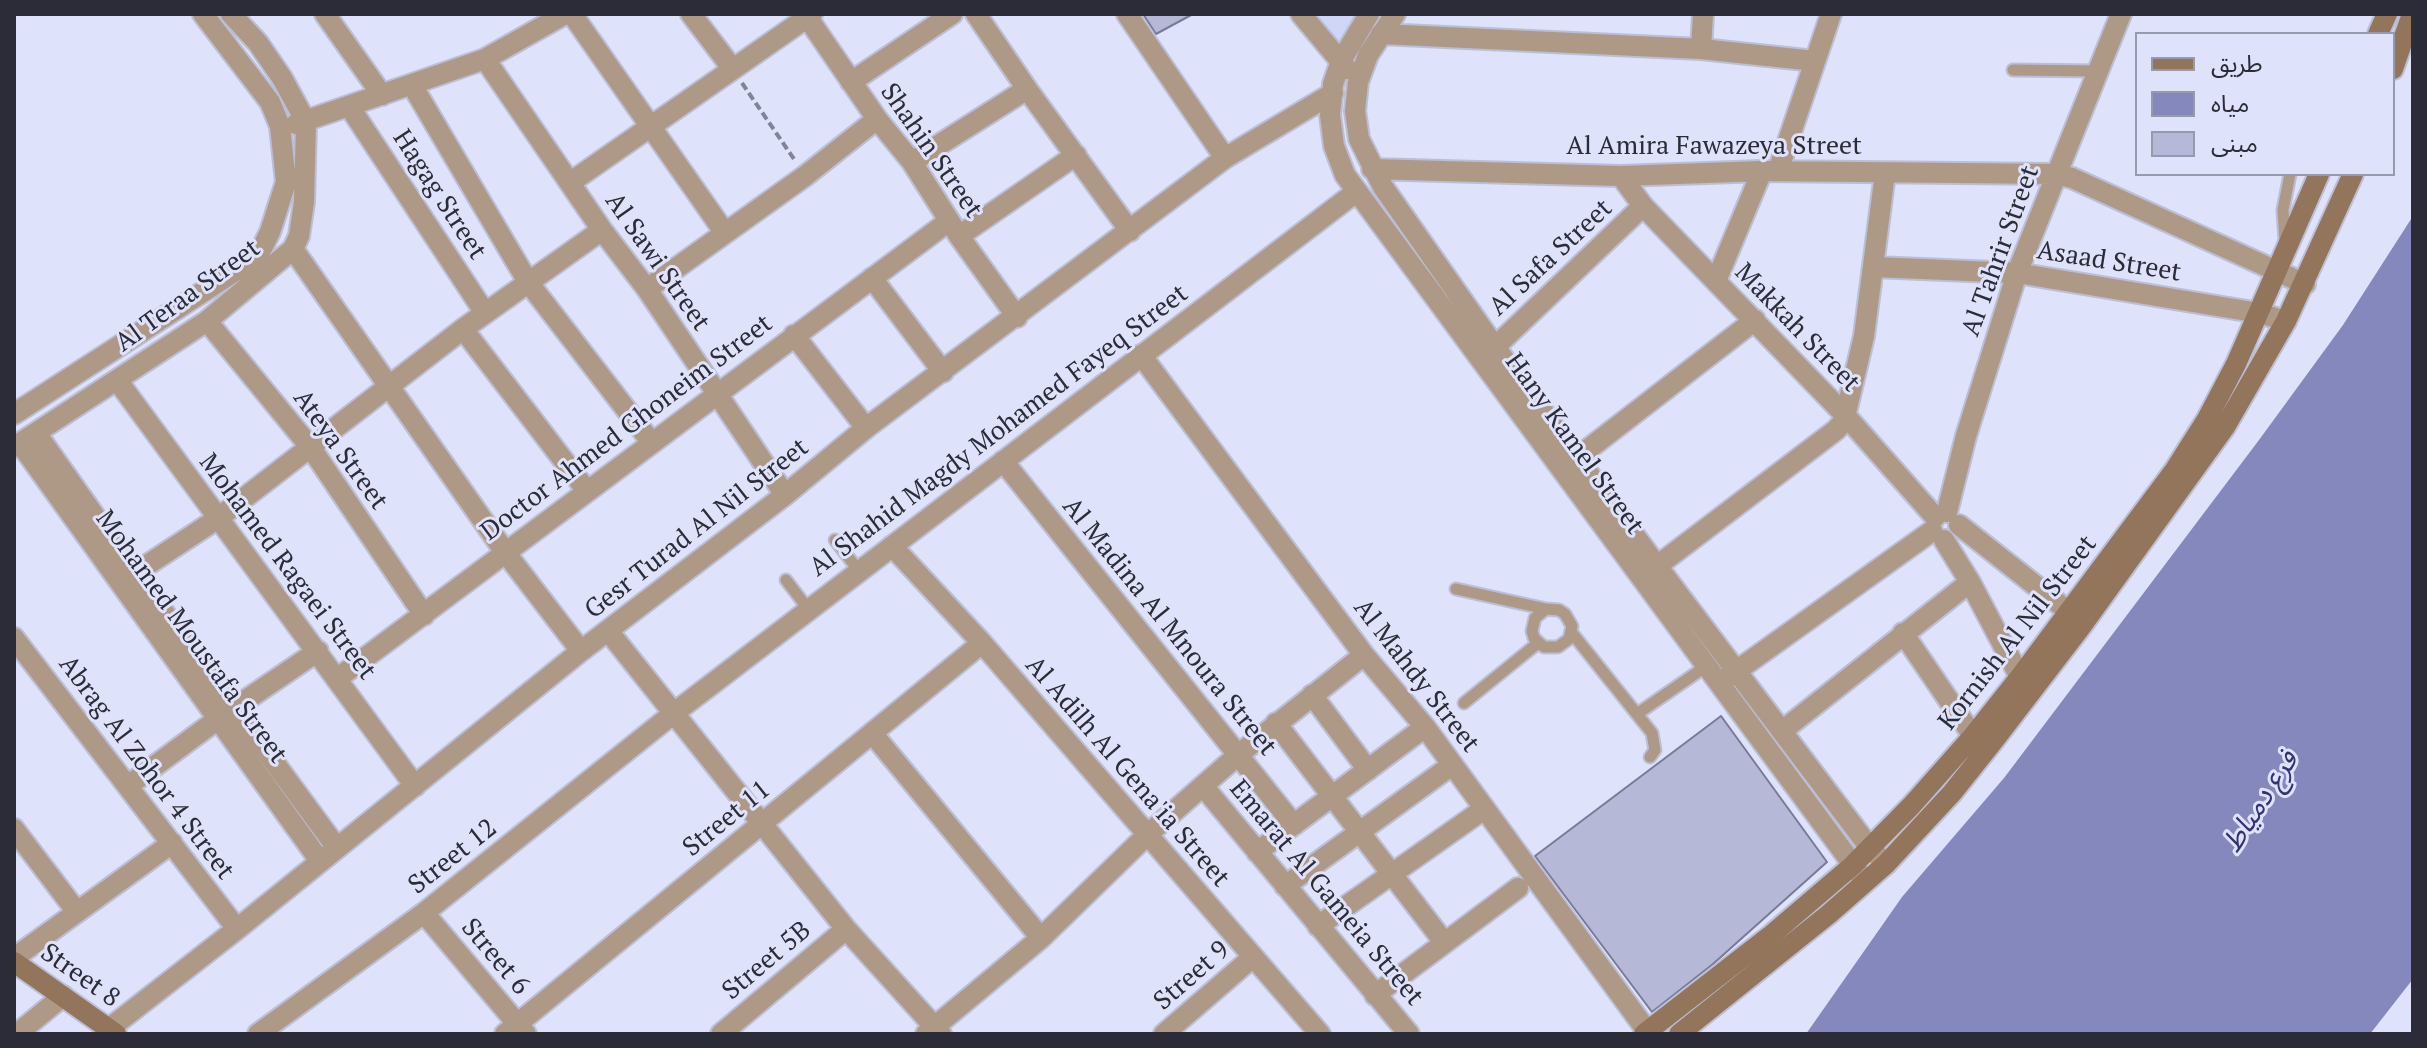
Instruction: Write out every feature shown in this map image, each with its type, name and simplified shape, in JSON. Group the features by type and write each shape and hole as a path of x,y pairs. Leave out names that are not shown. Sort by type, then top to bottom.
{"main road":[{"path":"2395,63 2412,14"},
{"name":"Kornish Al Nil Street","path":"1679,1034 1829,914 1858,874 1870,848 1973,736 2069,612 2174,471 2207,419 2259,313 2318,176"},
{"name":"Kornish Al Nil Street","path":"1645,1033 1770,936 1858,874 1886,864 1952,793 2100,601 2225,427 2305,284 2352,176"},
{"name":"Street 8","path":"14,960 113,1031"}],"street":[{"name":"Al Teraa Street","path":"14,414 246,264 261,250 280,207 286,182 280,126 270,102 203,14"},
{"path":"325,14 382,95"},
{"path":"280,126 306,122 485,59 540,20 565,14"},
{"path":"572,14 725,233"},
{"path":"691,14 732,68"},
{"path":"851,82 952,14"},
{"path":"976,14 1130,231"},
{"path":"1127,14 1225,158"},
{"path":"1301,14 1358,82"},
{"name":"Hany Kamel Street","path":"1369,14 1341,61 1333,93 1330,115 1334,146 1345,175 1578,457 1736,672 1870,848 1886,864"},
{"name":"Hany Kamel Street","path":"1395,14 1368,55 1358,82 1355,111 1359,139 1372,169 1496,360 1705,667 1858,874"},
{"path":"1701,49 1703,14"},
{"path":"1716,281 1770,171 1831,14"},
{"name":"Al Tahrir Street","path":"1944,525 1966,436 2017,273 2121,14"},
{"path":"234,15 282,78 306,122"},
{"path":"571,182 808,15"},
{"name":"Shahin Street","path":"808,15 851,82 912,162 1017,317"},
{"path":"1381,34 1701,49 1815,61"},
{"name":"Al Sawi Street","path":"485,59 602,230 647,289 785,495"},
{"path":"412,85 528,282 652,443"},
{"path":"912,162 1027,89"},
{"name":"Gesr Turad Al Nil Street","path":"113,1031 581,651 785,495 866,428 1225,158 1333,93"},
{"name":"Hagag Street","path":"349,106 485,313"},
{"path":"647,289 805,176 877,119"},
{"name":"Al Teraa Street","path":"23,441 207,321 293,249 299,236 304,202 306,122"},
{"name":"Doctor Ahmed Ghoneim Street","path":"338,678 872,278 1076,155"},
{"name":"Al Amira Fawazeya Street","path":"1372,169 1621,176 1770,171 2056,174 2281,263 2305,284"},
{"path":"1657,566 1836,430 1846,416 1861,350 1885,173"},
{"name":"Makkah Street","path":"1621,176 1643,206 1846,416 1944,525 2069,612"},
{"name":"Al Shahid Magdy Mohamed Fayeq Street","path":"674,713 1356,192"},
{"name":"Al Safa Street","path":"1496,360 1643,206"},
{"path":"135,573 217,519 463,329 602,230"},
{"path":"293,249 505,552 581,651"},
{"name":"Asaad Street","path":"1874,267 2017,273 2259,313 2286,321"},
{"path":"872,278 943,372"},
{"path":"1578,457 1755,320"},
{"name":"Ateya Street","path":"207,321 311,448 424,615"},
{"path":"463,329 587,491"},
{"path":"794,335 866,428"},
{"name":"Al Mahdy Street","path":"1141,355 1364,655 1425,727 1645,1033"},
{"name":"Mohamed Ragaei Street","path":"117,380 415,786"},
{"name":"Mohamed Moustafa Street","path":"23,441 135,573 320,861"},
{"name":"Mohamed Moustafa Street","path":"23,441 226,714 337,848"},
{"name":"Al Madina Al Mnoura Street","path":"1003,461 1294,825"},
{"path":"1718,684 1944,525 2020,677"},
{"name":"Al Adilh Al Gena'ia Street","path":"892,546 982,643 1320,1034"},
{"path":"1782,731 1970,582"},
{"path":"609,632 846,929 934,1032 1041,938 1147,835 1238,755 1364,655"},
{"path":"1903,633 1973,736"},
{"name":"Abrag Al Zohor 4 Street","path":"14,638 237,929"},
{"name":"Street 11","path":"516,1031 982,643"},
{"path":"129,785 318,651"},
{"path":"1312,695 1368,770"},
{"name":"Street 12","path":"258,1034 424,913 674,713"},
{"path":"1276,723 1444,942"},
{"path":"1257,852 1425,727"},
{"path":"872,733 1041,938"},
{"path":"1285,886 1452,765"},
{"name":"Emarat Al Gameia Street","path":"1203,786 1409,1034"},
{"path":"1318,926 1484,809"},
{"path":"14,829 77,912"},
{"path":"14,960 172,843"},
{"path":"1375,995 1518,888"},
{"name":"Street 6","path":"424,913 516,1031"},
{"name":"Street 5B","path":"721,1034 846,929"},
{"name":"Street 9","path":"1164,1034 1253,957"},
{"path":"17,1034 63,996"}],"lane":[{"path":"2013,70 2098,71"},
{"path":"2281,263 2283,210 2290,176"},
{"path":"835,540 859,571"},
{"path":"786,580 809,610"},
{"path":"1456,589 1559,610 1572,626 1572,633 1564,644 1551,649 1538,643 1532,631 1532,624 1546,609"},
{"path":"1572,633 1652,733 1655,750 1650,757"},
{"path":"1464,703 1538,643"},
{"path":"1637,714 1705,667"}],"path":[{"path":"732,68 805,176"}],"shaded area":[{"path":"1312,14 1365,14 1342,48"}],"water":[{"name":"فرع دمياط","path":"2413,216 2413,979 2370,1034 1806,1034 1902,897 2004,778 2259,440 2343,325"}],"building":[{"path":"1143,14 1193,14 1156,34"},
{"path":"1721,716 1827,862 1713,964 1652,1012 1535,856"}]}
